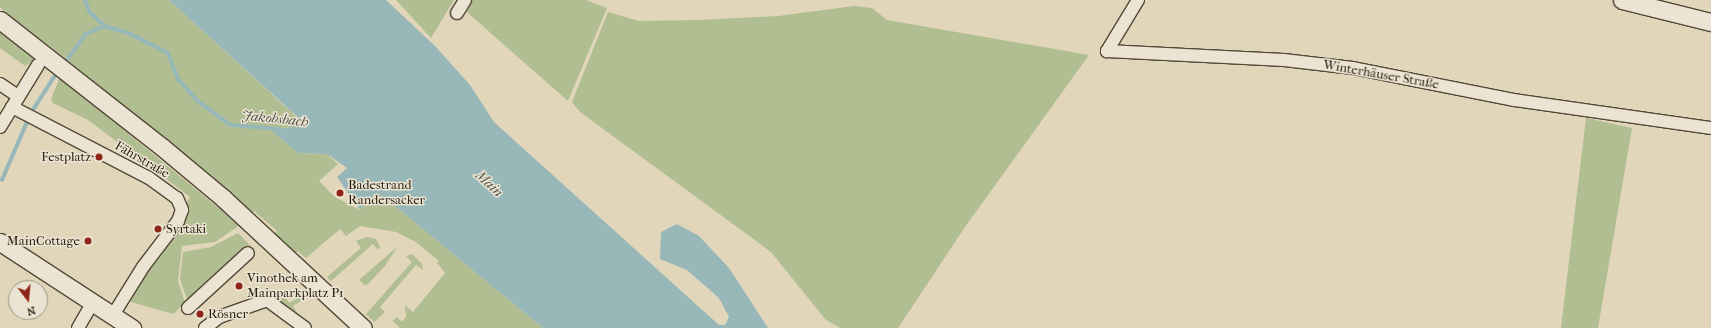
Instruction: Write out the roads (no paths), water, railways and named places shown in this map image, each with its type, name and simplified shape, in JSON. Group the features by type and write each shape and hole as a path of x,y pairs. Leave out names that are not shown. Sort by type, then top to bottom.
{"main road":[{"path":"1622,0 1711,22"},
{"path":"0,20 39,58 66,71 223,198 363,328"},
{"path":"0,242 132,328"}],"street":[{"path":"457,13 465,0"},
{"name":"Winterhäuser Straße","path":"1138,0 1107,51 1284,60 1354,68 1514,100 1711,128"},
{"path":"0,127 39,58"},
{"name":"Fährstraße","path":"0,84 27,115 149,178 177,198 182,210 178,221 143,267 113,315"},
{"path":"188,308 248,253"},
{"path":"205,328 219,317 268,300 305,328"},
{"path":"78,328 93,302"}],"water":[{"name":"Main","path":"169,0 386,0 436,47 470,85 494,122 719,325 725,325 729,317 719,298 687,270 660,259 661,232 677,224 699,236 729,268 768,328 543,328 383,196 372,196 360,210 337,177 347,168 327,154 298,153 273,132 276,129 301,126 303,122"}],"waterway":[{"name":"Jakobsbach","path":"85,0 90,12 105,26 131,34 168,53 179,80 199,102 231,125 279,129"},
{"path":"64,64 86,34 105,26"},
{"path":"2,180 31,113 58,71"}],"place":[{"name":"Festplatz","path":"99,157"},
{"name":"Badestrand Randersacker","path":"340,193"},
{"name":"Syrtaki","path":"158,229"},
{"name":"MainCottage","path":"88,241"},
{"name":"Vinothek am Mainparkplatz P1","path":"239,286"},
{"name":"Rösner","path":"200,314"}]}
